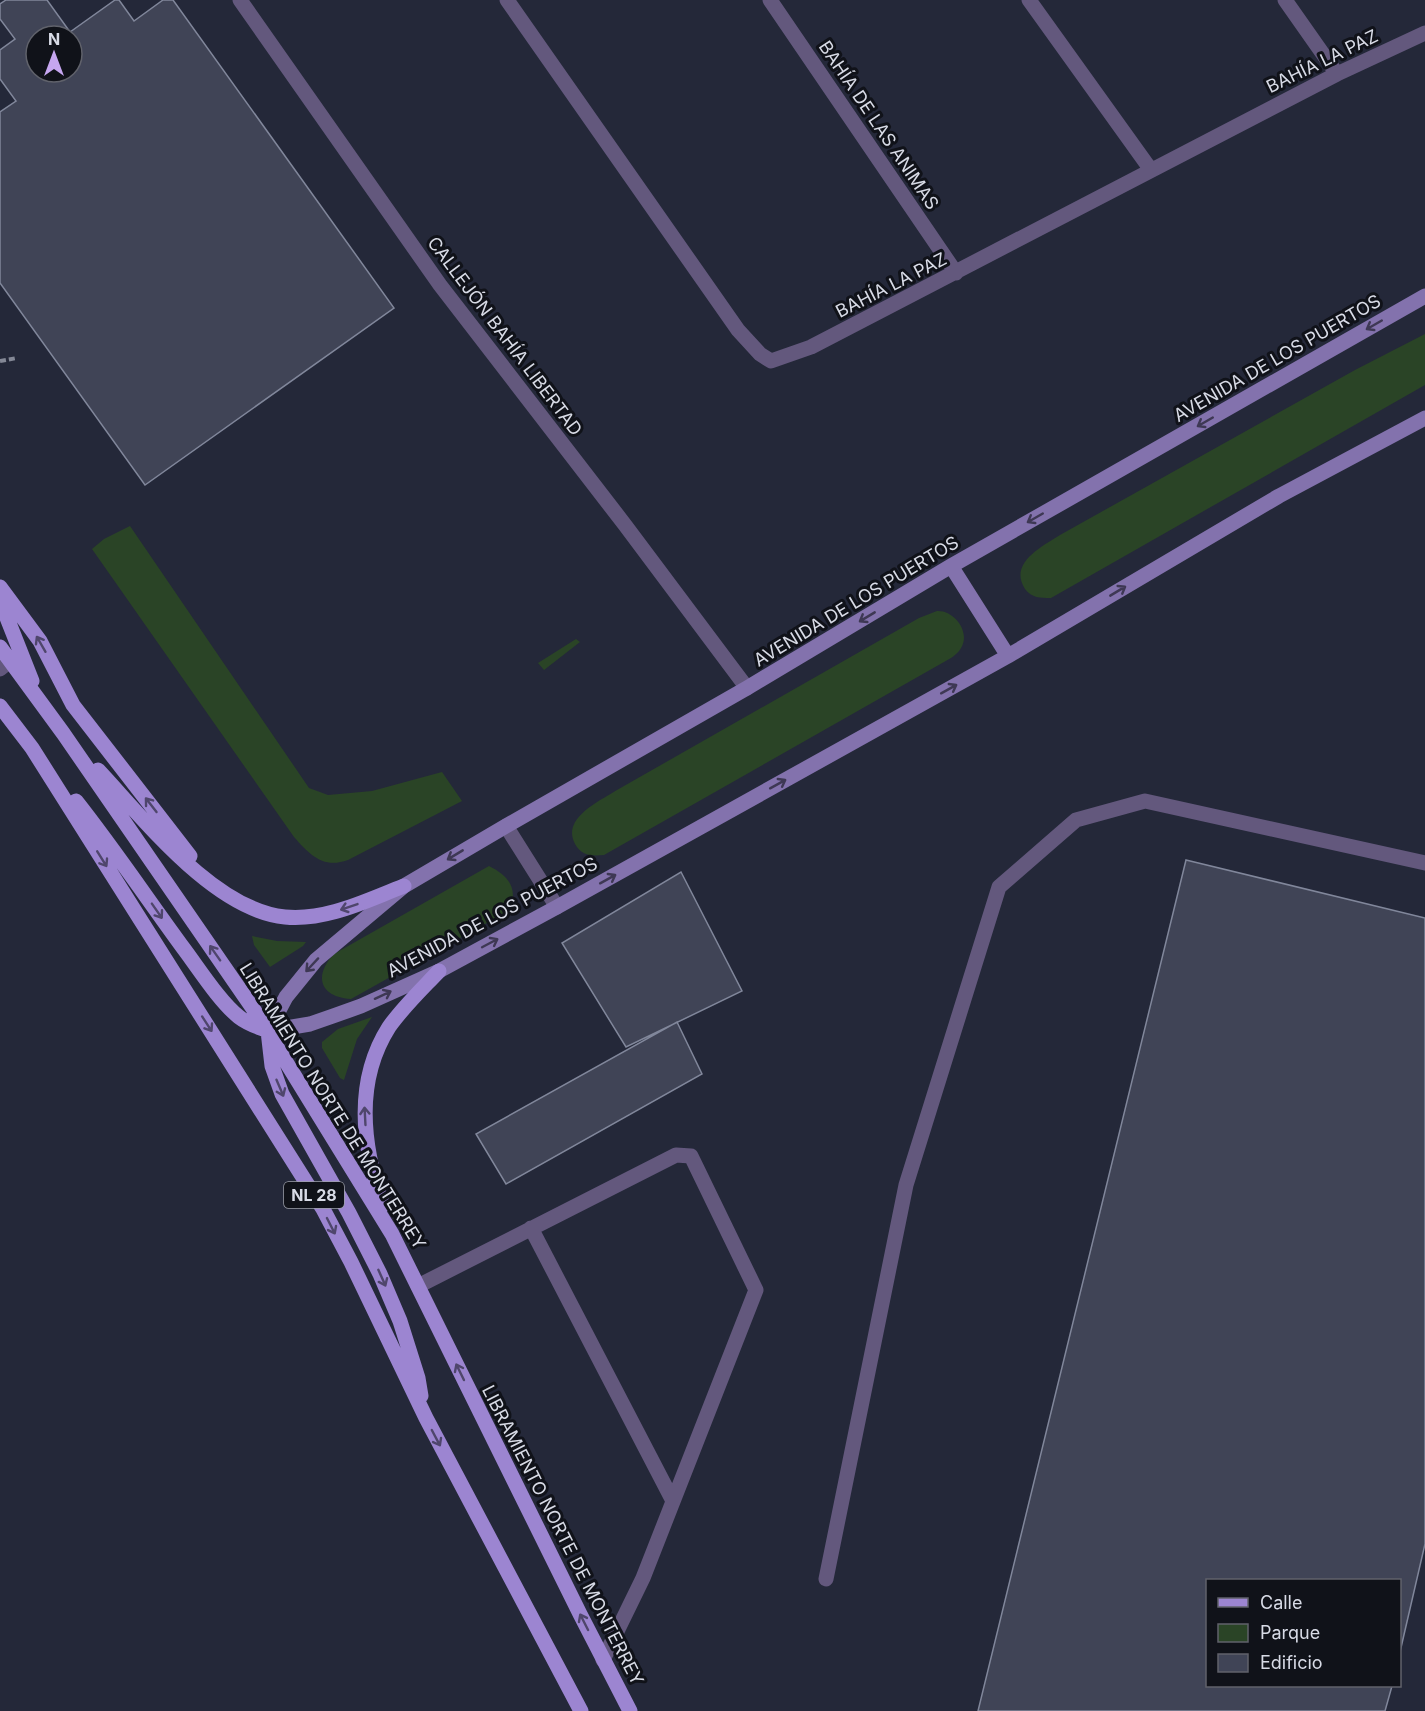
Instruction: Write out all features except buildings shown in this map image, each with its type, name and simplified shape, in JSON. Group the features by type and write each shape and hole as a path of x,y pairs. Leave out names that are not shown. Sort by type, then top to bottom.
{"main road":[{"path":"0,587 40,641 73,705 212,884"},
{"path":"0,600 38,698"},
{"name":"LIBRAMIENTO NORTE DE MONTERREY","path":"0,647 5,665 38,698 268,1031 392,1234 630,1711"},
{"name":"NL 28","path":"0,706 32,748 323,1209 426,1418 581,1711"},
{"path":"63,733 170,847 226,895 258,910 285,917 310,916 344,910 404,886"},
{"path":"32,748 84,811 229,1007 253,1026 268,1031 272,1066 282,1094 349,1213 380,1274 400,1321 418,1377 426,1418"},
{"path":"392,1234 377,1190 366,1137 367,1078 376,1051 390,1025 439,971"}],"street":[{"name":"CALLEJÓN BAHÍA LIBERTAD","path":"240,0 440,285 747,688"},
{"name":"BAHÍA LA PAZ","path":"507,0 738,330 760,354 771,361 811,347 1337,74 1425,33"},
{"name":"BAHÍA DE LAS ANIMAS","path":"770,0 956,273"},
{"path":"1029,0 1151,170"},
{"path":"1285,0 1337,74"},
{"name":"AVENIDA DE LOS PUERTOS","path":"268,1031 286,997 316,960 404,886 747,688 951,566 1425,296"},
{"name":"AVENIDA DE LOS PUERTOS","path":"268,1031 333,1016 439,971 1008,656 1279,496 1425,418"},
{"path":"951,566 1008,656"},
{"path":"826,1579 906,1185 999,887 1076,820 1145,801 1425,863"},
{"path":"506,826 557,907"},
{"path":"418,1286 676,1155 690,1156 756,1290 643,1578 603,1660"},
{"path":"531,1228 673,1502"}],"path":[{"path":"0,361 17,358"}],"green space":[{"path":"1425,334 1425,385 1051,598 1036,597 1025,589 1021,580 1024,563 1045,544 1355,370"},
{"path":"130,526 309,788 328,795 372,791 442,772 462,801 348,860 331,863 312,855 294,837 92,549 104,539"},
{"path":"937,611 955,618 964,635 961,648 951,658 604,855 587,854 575,844 572,835 573,826 584,811 601,799 919,618"},
{"path":"576,639 580,642 544,670 538,663"},
{"path":"489,866 502,874 510,884 513,895 510,910 351,999 326,990 323,984 323,970 334,954"},
{"path":"252,936 277,941 306,942 270,967 254,945"},
{"path":"372,1017 357,1039 344,1080 340,1078 322,1048 322,1042 338,1029"}]}
